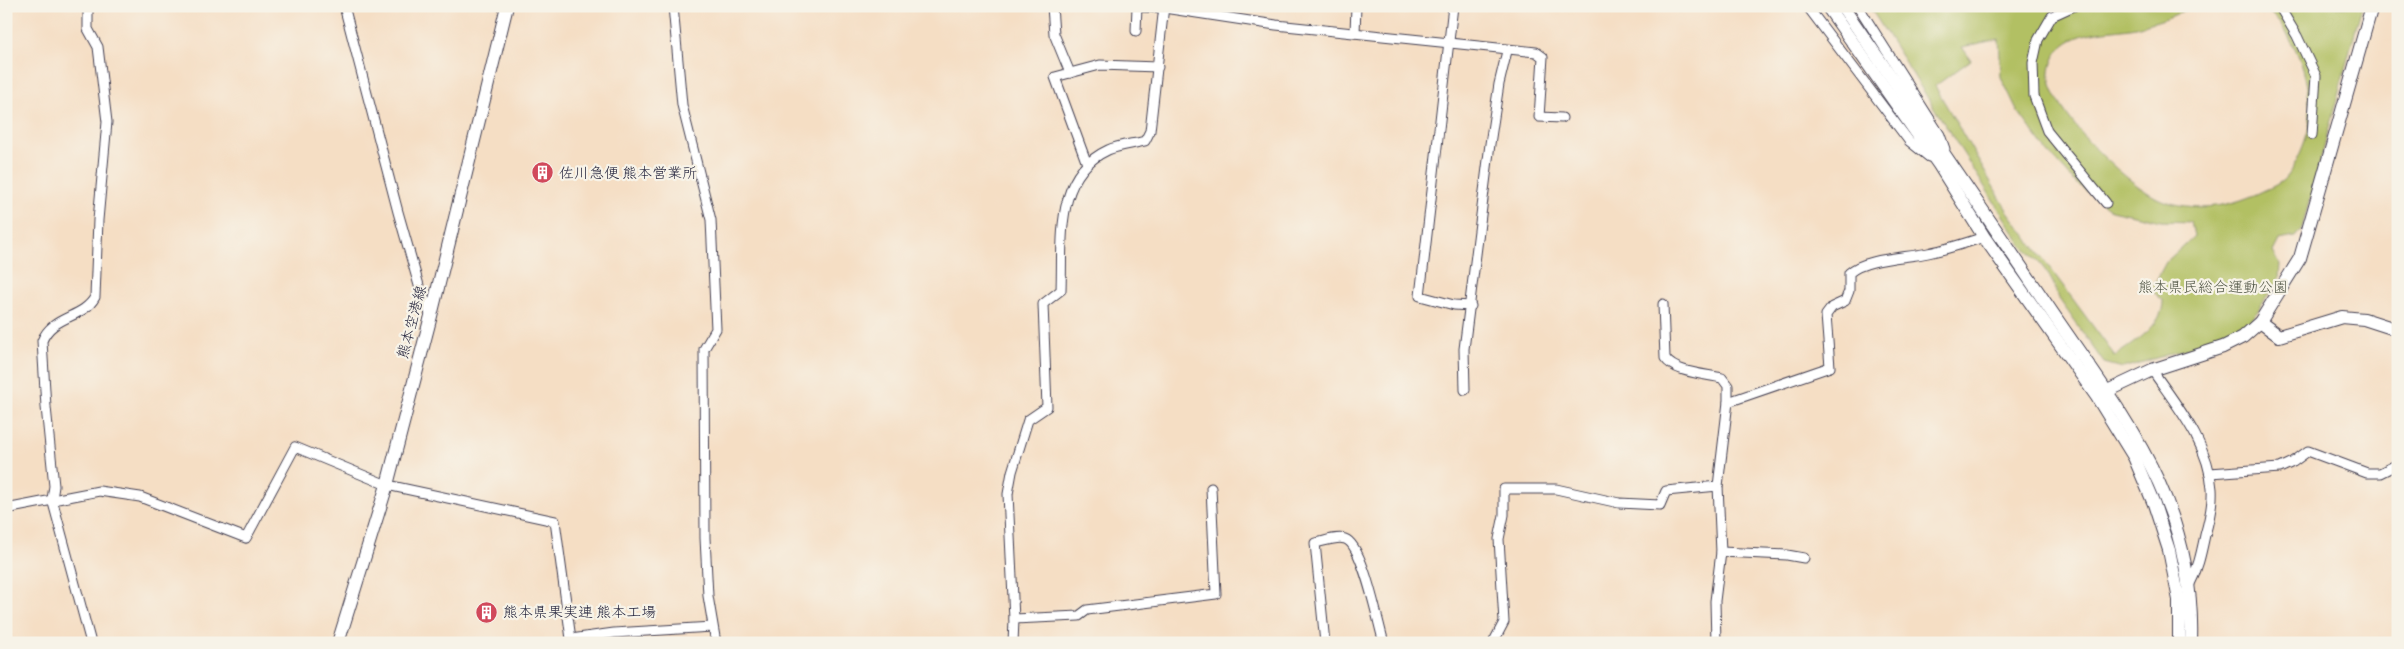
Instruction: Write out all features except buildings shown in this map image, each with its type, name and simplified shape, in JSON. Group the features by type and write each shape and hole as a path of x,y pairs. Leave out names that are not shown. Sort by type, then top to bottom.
{"street":[{"path":"88,6 88,29 98,47 107,122 98,220 95,296 91,304 58,322 46,331 42,341 46,408 54,486 52,499 91,643"},
{"path":"344,6 400,221 420,289 431,316"},
{"name":"熊本空港線","path":"338,643 387,485 431,316 507,6"},
{"path":"673,6 682,105 711,220 716,329 704,349 705,538 712,627 716,643"},
{"path":"1052,6 1054,34 1070,73"},
{"path":"1355,33 1356,6"},
{"path":"1453,6 1420,296 1454,305 1471,306"},
{"path":"1807,6 1909,141 1943,161"},
{"path":"1827,6 1943,161 1984,238 2144,450 2162,487 2181,545 2189,586 2191,643"},
{"path":"1842,6 1943,161 2102,394 2134,457 2154,504 2166,540 2179,600 2179,643"},
{"path":"1858,6 1940,135 1943,161"},
{"path":"2074,6 2052,16 2038,40 2033,63 2034,96 2047,131 2106,203"},
{"path":"2279,6 2297,36 2316,76 2312,135"},
{"path":"2102,394 2152,370 2243,338 2260,322 2300,258 2372,6"},
{"path":"1136,30 1137,7 1164,7 1355,33 1507,51 1536,52 1543,57 1539,116 1562,118"},
{"path":"1013,643 1014,619 1008,494 1012,472 1028,420 1046,407 1043,304 1061,290 1064,210 1070,188 1086,164 1109,150 1146,141 1150,131 1164,7"},
{"path":"1465,390 1464,349 1471,306 1490,144 1499,84 1507,51"},
{"path":"1086,164 1055,77 1100,65 1158,66"},
{"path":"1728,402 1830,367 1826,315 1832,307 1845,301 1849,291 1849,273 1854,268 1871,263 1929,253 1984,238"},
{"path":"1663,304 1665,358 1668,363 1685,370 1722,378 1728,386 1728,402 1718,486 1721,552 1715,601 1716,643"},
{"path":"2260,322 2279,336 2342,317 2364,319 2398,329"},
{"path":"2152,370 2186,418 2201,448 2210,473 2212,491 2208,524 2198,568 2189,586"},
{"path":"6,509 99,491 122,492 140,497 246,538 295,447 387,485 555,521 571,639 614,633 712,627"},
{"path":"2210,473 2280,468 2308,452 2367,472 2380,473 2398,464"},
{"path":"1494,643 1504,622 1499,539 1504,515 1504,489 1556,489 1619,503 1660,505 1666,491 1718,486"},
{"path":"1014,619 1079,616 1087,610 1216,594 1211,488"},
{"path":"1326,643 1315,543 1343,538 1351,541 1371,587 1376,617 1384,643"},
{"path":"1721,552 1787,554 1804,558"}],"green space":[{"name":"熊本県民総合運動公園","path":"1869,6 2192,6 2172,16 2150,23 2077,37 2061,48 2054,58 2050,79 2055,94 2065,112 2080,131 2097,150 2135,184 2167,202 2193,207 2205,207 2217,206 2253,196 2280,182 2287,176 2297,160 2307,133 2310,117 2309,101 2307,86 2298,56 2284,30 2263,6 2362,6 2302,228 2295,237 2279,240 2273,252 2280,264 2279,279 2253,318 2239,331 2220,339 2123,368 2104,363 2059,299 2053,283 2045,270 2023,247","holes":["1999,39 2001,77 2017,110 2048,152 2075,182 2111,210 2161,221 2191,222 2194,236 2166,262 2151,290 2163,300 2159,318 2146,333 2115,356 2007,210 1935,86 1971,60 1962,47"]}],"place":[{"name":"佐川急便 熊本営業所","path":"543,173"},
{"name":"熊本県果実連 熊本工場","path":"487,612"}]}
